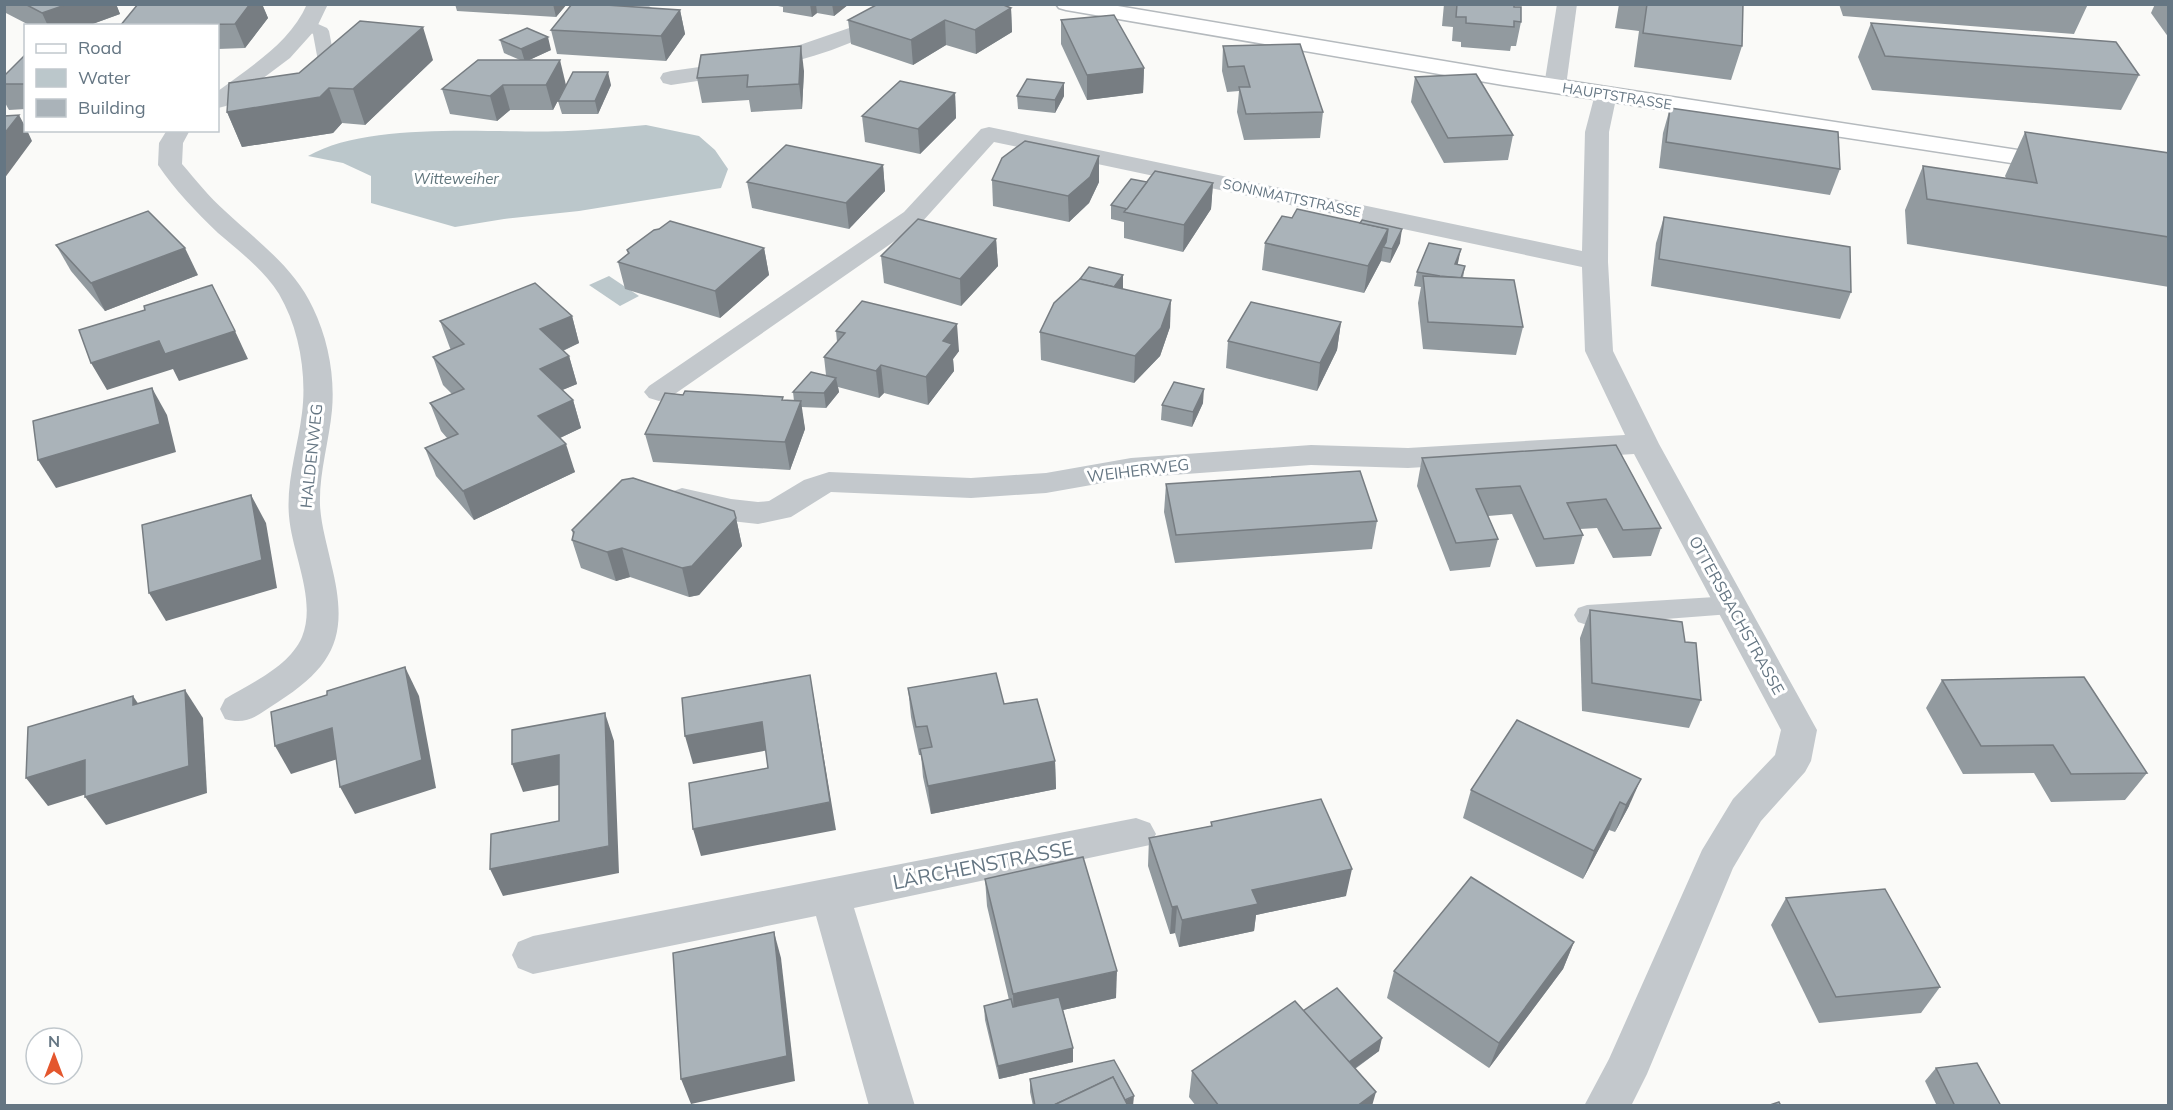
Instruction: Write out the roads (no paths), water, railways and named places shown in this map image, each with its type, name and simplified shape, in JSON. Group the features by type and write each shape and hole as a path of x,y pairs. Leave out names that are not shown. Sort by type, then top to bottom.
{"main road":[{"name":"HAUPTSTRASSE","path":"1066,4 1555,86 2075,165"}],"street":[{"path":"219,100 282,53 309,25 318,4"},
{"path":"625,4 647,13"},
{"path":"671,78 750,66 796,54 863,31 908,4"},
{"path":"1555,86 1567,4"},
{"name":"OTTERSBACHSTRASSE","path":"1606,94 1597,132 1595,262 1599,351 1644,444 1799,730 1792,761 1747,810 1716,862 1625,1074 1606,1106"},
{"name":"HALDENWEG","path":"178,132 171,144 170,165 202,203 286,282 300,308 317,366 317,409 305,484 305,518 324,614 321,632 311,655 297,672 238,709"},
{"name":"SONNMATTSTRASSE","path":"659,392 913,217 989,134 1595,262"},
{"name":"WEIHERWEG","path":"654,493 741,511 763,512 777,510 816,485 829,482 971,488 1046,483 1131,468 1311,455 1408,458 1644,444"},
{"name":"LÄRCHENSTRASSE","path":"533,955 1136,834"},
{"path":"830,895 892,1106"}],"lane":[{"path":"304,85 327,62 321,31 309,25"},
{"path":"1587,615 1731,605"}],"water":[{"name":"Witteweiher","path":"646,125 699,136 715,150 728,169 721,188 579,211 455,227 371,203 371,176 343,163 308,156 334,145 365,137 399,133 568,131"},
{"path":"609,276 639,296 620,306 589,285"}]}
